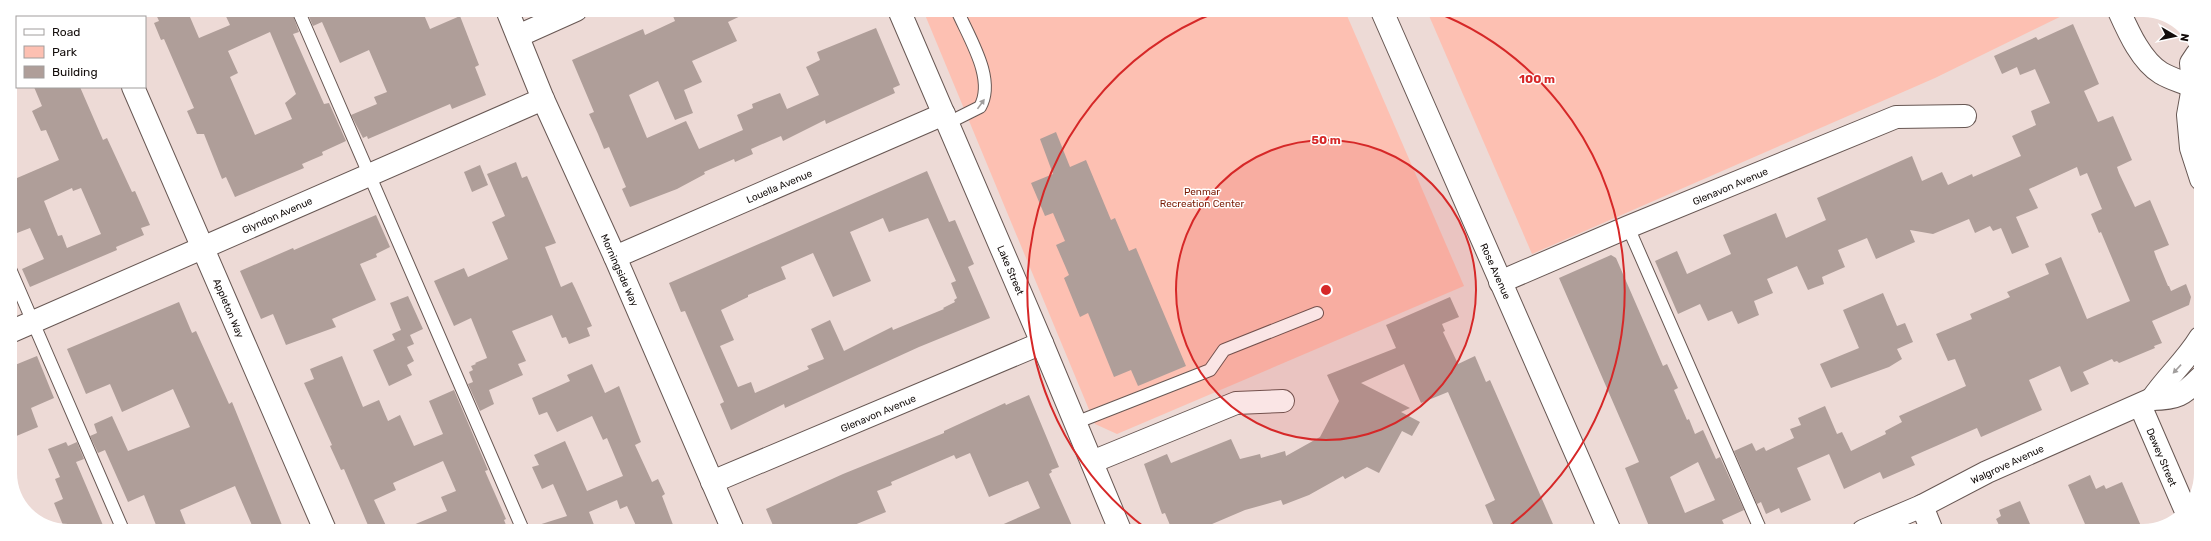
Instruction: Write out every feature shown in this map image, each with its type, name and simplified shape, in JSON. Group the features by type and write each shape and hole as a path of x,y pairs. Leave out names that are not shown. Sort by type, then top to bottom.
{"street":[{"name":"Morningside Way","path":"510,17 543,99 614,257 730,524"},
{"path":"518,36 560,17"},
{"name":"Lake Street","path":"902,17 1042,343 1118,524"},
{"name":"Rose Avenue","path":"1385,17 1607,524"},
{"path":"2122,17 2141,53 2160,73 2194,83"},
{"path":"2193,60 2191,63 2194,74"},
{"name":"Appleton Way","path":"133,88 321,524"},
{"path":"2194,94 2188,115 2191,148 2194,157"},
{"name":"Glyndon Avenue","path":"17,329 543,99"},
{"name":"Glenavon Avenue","path":"1500,282 1628,227 1896,117 1964,116"},
{"name":"Louella Avenue","path":"614,257 946,119"},
{"name":"Glenavon Avenue","path":"712,482 1042,343"},
{"path":"2146,402 2176,371 2194,346"},
{"name":"Walgrove Avenue","path":"1880,524 1922,506 1987,472 2146,402 2172,399 2194,386"},
{"path":"1092,462 1236,403 1283,401"},
{"name":"Dewey Street","path":"2146,402 2183,504"},
{"path":"1922,506 1929,524"}],"lane":[{"path":"301,17 520,524"},
{"path":"946,119 980,107 985,93 986,81 960,17"},
{"path":"1628,227 1758,524"},
{"path":"17,285 120,524"},
{"path":"1075,422 1210,370 1224,350 1317,313"}],"green space":[{"name":"Penmar Recreation Center","path":"926,17 1348,17 1464,286 1117,434 1095,424"},
{"path":"1430,17 2060,17 1935,78 1532,254"}],"building":[{"path":"157,17 190,17 199,38 230,25 226,17 294,17 299,32 293,34 324,104 329,103 346,141 322,152 323,155 302,164 304,168 235,197 226,177 222,179 204,134 197,134 187,111 194,108 164,39 161,40 154,23 159,21","holes":["270,32 296,94 285,103 292,119 255,135 230,77 238,73 228,51"]},
{"path":"309,17 425,17 430,29 460,17 479,65 475,67 486,95 452,109 450,104 368,139 367,136 363,138 351,115 377,104 374,97 387,92 369,50 340,63 322,22 313,26"},
{"path":"673,17 738,17 728,22 737,41 692,61 702,82 684,90 693,113 675,120 658,81 629,95 647,138 686,121 699,149 743,130 737,115 753,108 752,104 780,93 787,109 819,95 806,67 820,60 817,52 876,28 900,85 893,88 895,93 826,124 825,120 783,141 781,136 751,149 753,154 735,162 734,159 704,172 705,174 677,189 630,207 622,189 626,187 609,147 604,149 589,114 594,112 572,60 643,29 645,35 675,21"},
{"path":"2073,24 2099,84 2084,91 2098,122 2113,116 2132,160 2117,167 2119,173 2135,207 2150,200 2169,245 2154,251 2156,257 2171,291 2186,284 2191,297 2189,305 2152,321 2162,343 2154,346 2155,348 2119,363 2117,361 2114,362 2112,359 2083,372 2089,384 2071,392 2060,366 2029,380 2042,410 1981,437 1977,428 1911,457 1915,465 1883,479 1880,472 1844,489 1829,454 1797,468 1811,500 1781,513 1779,508 1766,514 1761,502 1757,504 1734,451 1752,443 1756,451 1764,447 1766,451 1794,438 1790,429 1801,425 1798,418 1825,406 1837,434 1842,432 1851,451 1886,434 1885,431 1902,422 1899,416 1966,386 1955,359 1948,361 1936,334 1972,319 1970,314 2010,297 2007,292 2049,274 2045,264 2061,257 2087,319 2130,301 2101,232 2099,233 2091,214 2102,209 2087,173 2080,176 2077,167 2029,189 2038,208 2016,217 2029,247 2012,254 2001,228 1993,231 1990,226 1975,233 1969,219 1933,234 1910,230 1915,242 1876,259 1867,238 1838,250 1845,267 1822,277 1824,284 1808,290 1797,266 1767,279 1773,293 1754,301 1759,315 1738,324 1732,311 1708,321 1700,304 1678,314 1655,261 1677,251 1687,274 1731,254 1723,235 1776,213 1786,238 1826,220 1817,198 1912,156 1922,181 1942,172 1948,185 1972,174 1973,177 2021,156 2012,136 2036,125 2031,111 2050,103 2035,69 2020,75 2017,67 2002,74 1994,56 2036,37 2038,40"},
{"path":"34,88 80,88 103,140 107,138 132,192 135,191 150,225 141,228 144,235 116,247 117,250 30,287 22,269 44,259 30,228 17,233 17,178 59,160 46,130 41,131 32,111 42,106","holes":["72,188 73,191 81,188 101,234 67,248 62,235 58,236 44,201"]},
{"path":"1056,132 1070,167 1086,160 1111,220 1115,218 1129,251 1136,248 1186,366 1138,386 1131,370 1114,377 1088,313 1080,317 1064,278 1069,275 1056,245 1065,241 1053,213 1045,216 1031,183 1053,174 1040,139"},
{"path":"516,162 522,178 527,176 556,243 545,247 561,287 572,282 592,326 587,328 590,336 569,344 566,337 562,338 552,315 512,331 526,361 518,364 523,375 489,390 494,404 480,411 468,384 473,382 469,372 473,370 471,366 487,358 486,355 471,318 454,326 434,281 464,268 468,277 508,259 492,222 505,216 487,174"},
{"path":"480,165 488,185 472,192 464,172"},
{"path":"927,171 949,222 955,220 974,264 968,267 990,318 919,347 785,408 784,404 731,430 720,404 724,402 685,311 681,312 669,283","holes":["883,218 889,232 928,218 956,281 951,283 957,298 954,300 955,302 943,308 944,309 893,330 892,327 844,351 830,320 811,329 824,359 807,366 809,369 755,393 751,382 738,387 720,346 734,340 721,310 748,297 748,295 786,279 781,267 813,253 833,297 871,281 850,232"]},
{"path":"376,215 390,247 376,254 377,257 360,264 376,300 332,319 336,327 286,345 273,314 261,319 240,271"},
{"path":"1611,255 1616,258 1663,366 1667,364 1678,388 1674,390 1687,420 1689,419 1695,434 1703,430 1716,459 1720,457 1744,510 1722,520 1724,524 1648,524 1625,468 1639,462 1559,278","holes":["1698,462 1715,500 1685,513 1670,477"]},
{"path":"1883,293 1897,326 1905,323 1913,342 1897,349 1902,359 1889,367 1831,388 1820,364 1859,348 1843,310"},
{"path":"408,296 423,329 410,335 414,344 407,347 414,361 407,365 412,375 389,386 373,350 395,340 392,334 401,330 390,303"},
{"path":"1450,297 1459,317 1442,324 1445,331 1443,332 1458,364 1475,356 1486,382 1490,380 1553,524 1493,524 1485,505 1495,500 1448,392 1421,403 1404,364 1361,383 1410,408 1401,412 1420,422 1412,436 1402,431 1379,473 1367,467 1345,479 1343,476 1309,495 1283,505 1281,500 1245,510 1212,524 1170,524 1165,513 1162,514 1144,464 1167,454 1171,463 1231,439 1240,459 1260,454 1261,458 1285,451 1286,456 1320,437 1339,401 1327,375 1396,348 1386,325"},
{"path":"179,302 192,333 196,331 229,404 232,402 282,524 251,524 235,486 180,510 186,524 156,524 144,495 128,502 105,450 98,453 90,436 97,433 94,424 112,416 128,451 190,427 173,389 122,412 110,384 86,394 67,349"},
{"path":"37,356 54,398 31,408 38,427 17,436 17,364"},
{"path":"342,356 363,407 379,400 388,421 400,415 414,446 443,434 429,401 454,390 488,470 485,471 506,519 504,520 506,524 416,524 447,511 441,497 456,491 443,461 393,483 396,490 374,500 385,524 367,524 344,469 341,470 330,446 332,445 304,383 314,379 310,369"},
{"path":"592,364 605,393 619,386 641,442 635,445 652,482 658,479 665,494 662,496 673,524 635,524 627,506 620,509 617,500 589,512 594,524 542,524 567,516 553,484 542,489 532,467 539,465 534,455 565,441 587,491 623,476 607,438 603,440 592,416 557,432 547,412 539,415 532,398 570,381 567,375"},
{"path":"1029,395 1059,467 1051,470 1052,472 1049,474 1071,524 1004,524 1040,508 1028,481 989,497 970,453 956,459 954,455 891,482 892,485 877,491 886,512 857,524 772,524 766,509 843,474 944,433 944,431 1005,403 1006,405"},
{"path":"66,442 68,446 77,442 84,459 76,462 102,524 62,523 54,503 63,499 55,479 60,477 48,449"},
{"path":"2090,475 2096,489 2104,485 2106,489 2122,482 2140,524 2085,524 2068,485"},
{"path":"2020,501 2030,524 1998,524 1996,519 2001,516 1999,510"}]}
